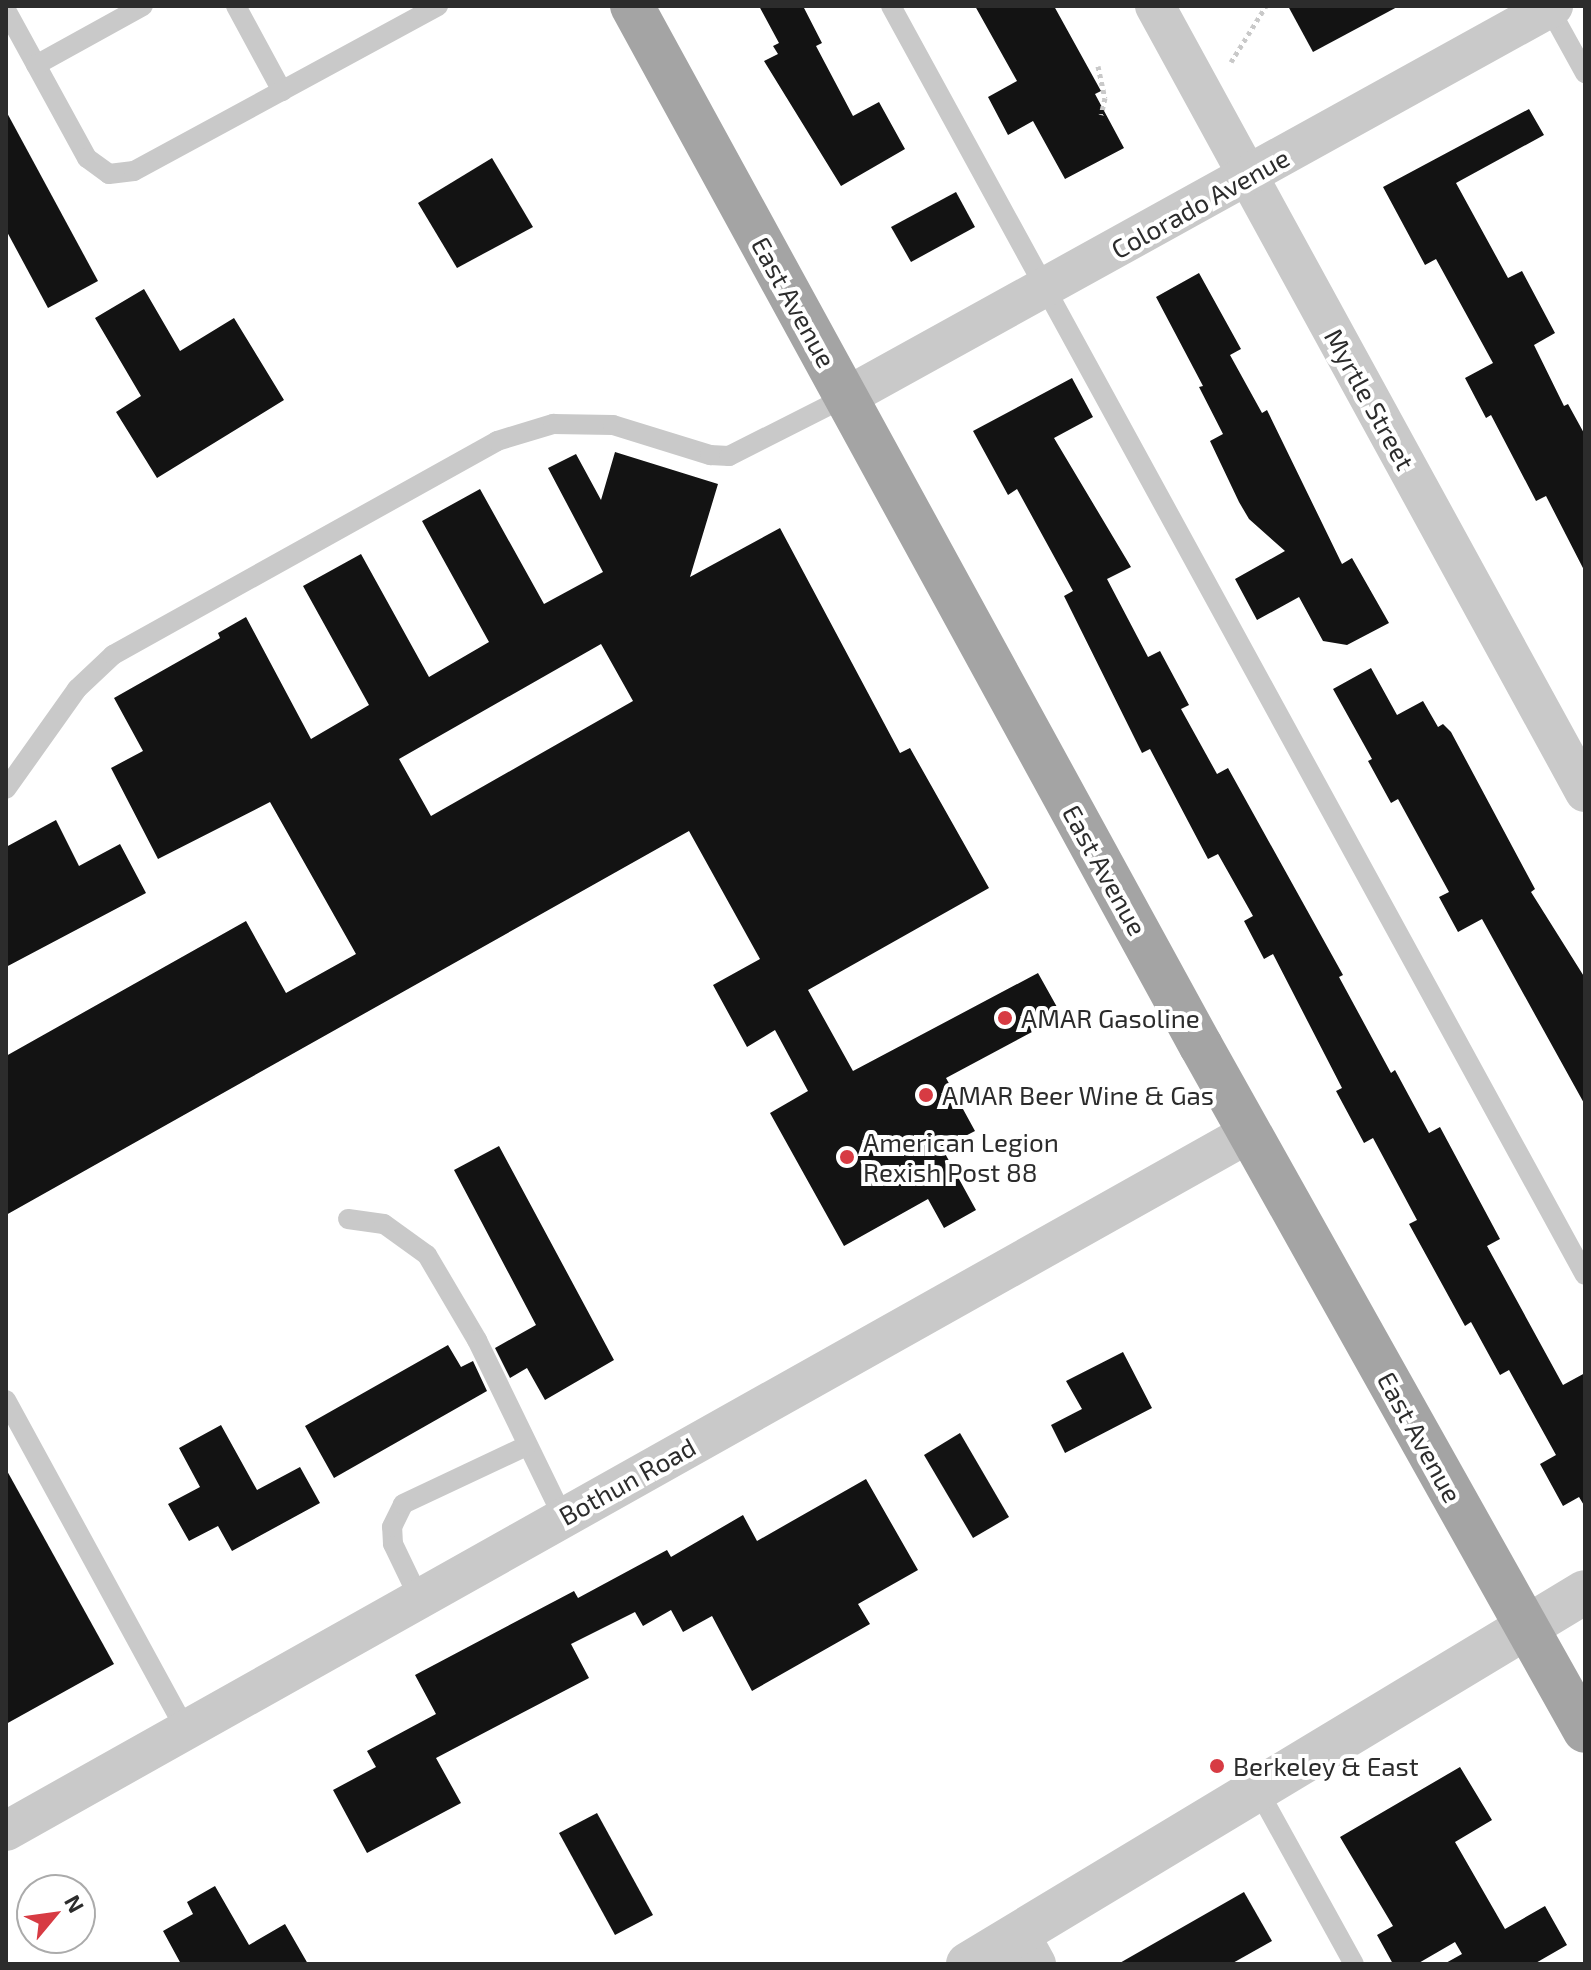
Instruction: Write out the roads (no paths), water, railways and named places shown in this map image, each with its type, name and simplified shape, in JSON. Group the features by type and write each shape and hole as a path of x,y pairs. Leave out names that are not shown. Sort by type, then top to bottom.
{"main road":[{"name":"East Avenue","path":"632,6 1249,1133 1585,1731"}],"street":[{"name":"Myrtle Street","path":"1155,6 1585,792"},
{"name":"Colorado Avenue","path":"846,397 1550,7"},
{"name":"Bothun Road","path":"6,1831 1249,1133"},
{"path":"968,1964 1028,1950 1259,1792 1585,1592"}],"lane":[{"path":"36,65 143,6"},
{"path":"236,6 282,91"},
{"path":"6,10 87,158 109,174 134,171 438,6"},
{"path":"891,6 1585,1275"},
{"path":"1550,7 1585,73"},
{"path":"6,789 77,689 113,655 497,441 553,424 613,425 710,455 729,456 846,397"},
{"path":"348,1219 384,1224 427,1255 477,1340 563,1517"},
{"path":"6,1400 186,1730"},
{"path":"419,1598 393,1544 392,1527 403,1504 526,1446"},
{"path":"1259,1792 1354,1964"}],"place":[{"name":"AMAR Gasoline","path":"1005,1018"},
{"name":"AMAR Beer Wine & Gas","path":"926,1095"},
{"name":"American Legion Rexish Post 88","path":"847,1157"},
{"name":"Berkeley & East","path":"1217,1766"}]}
